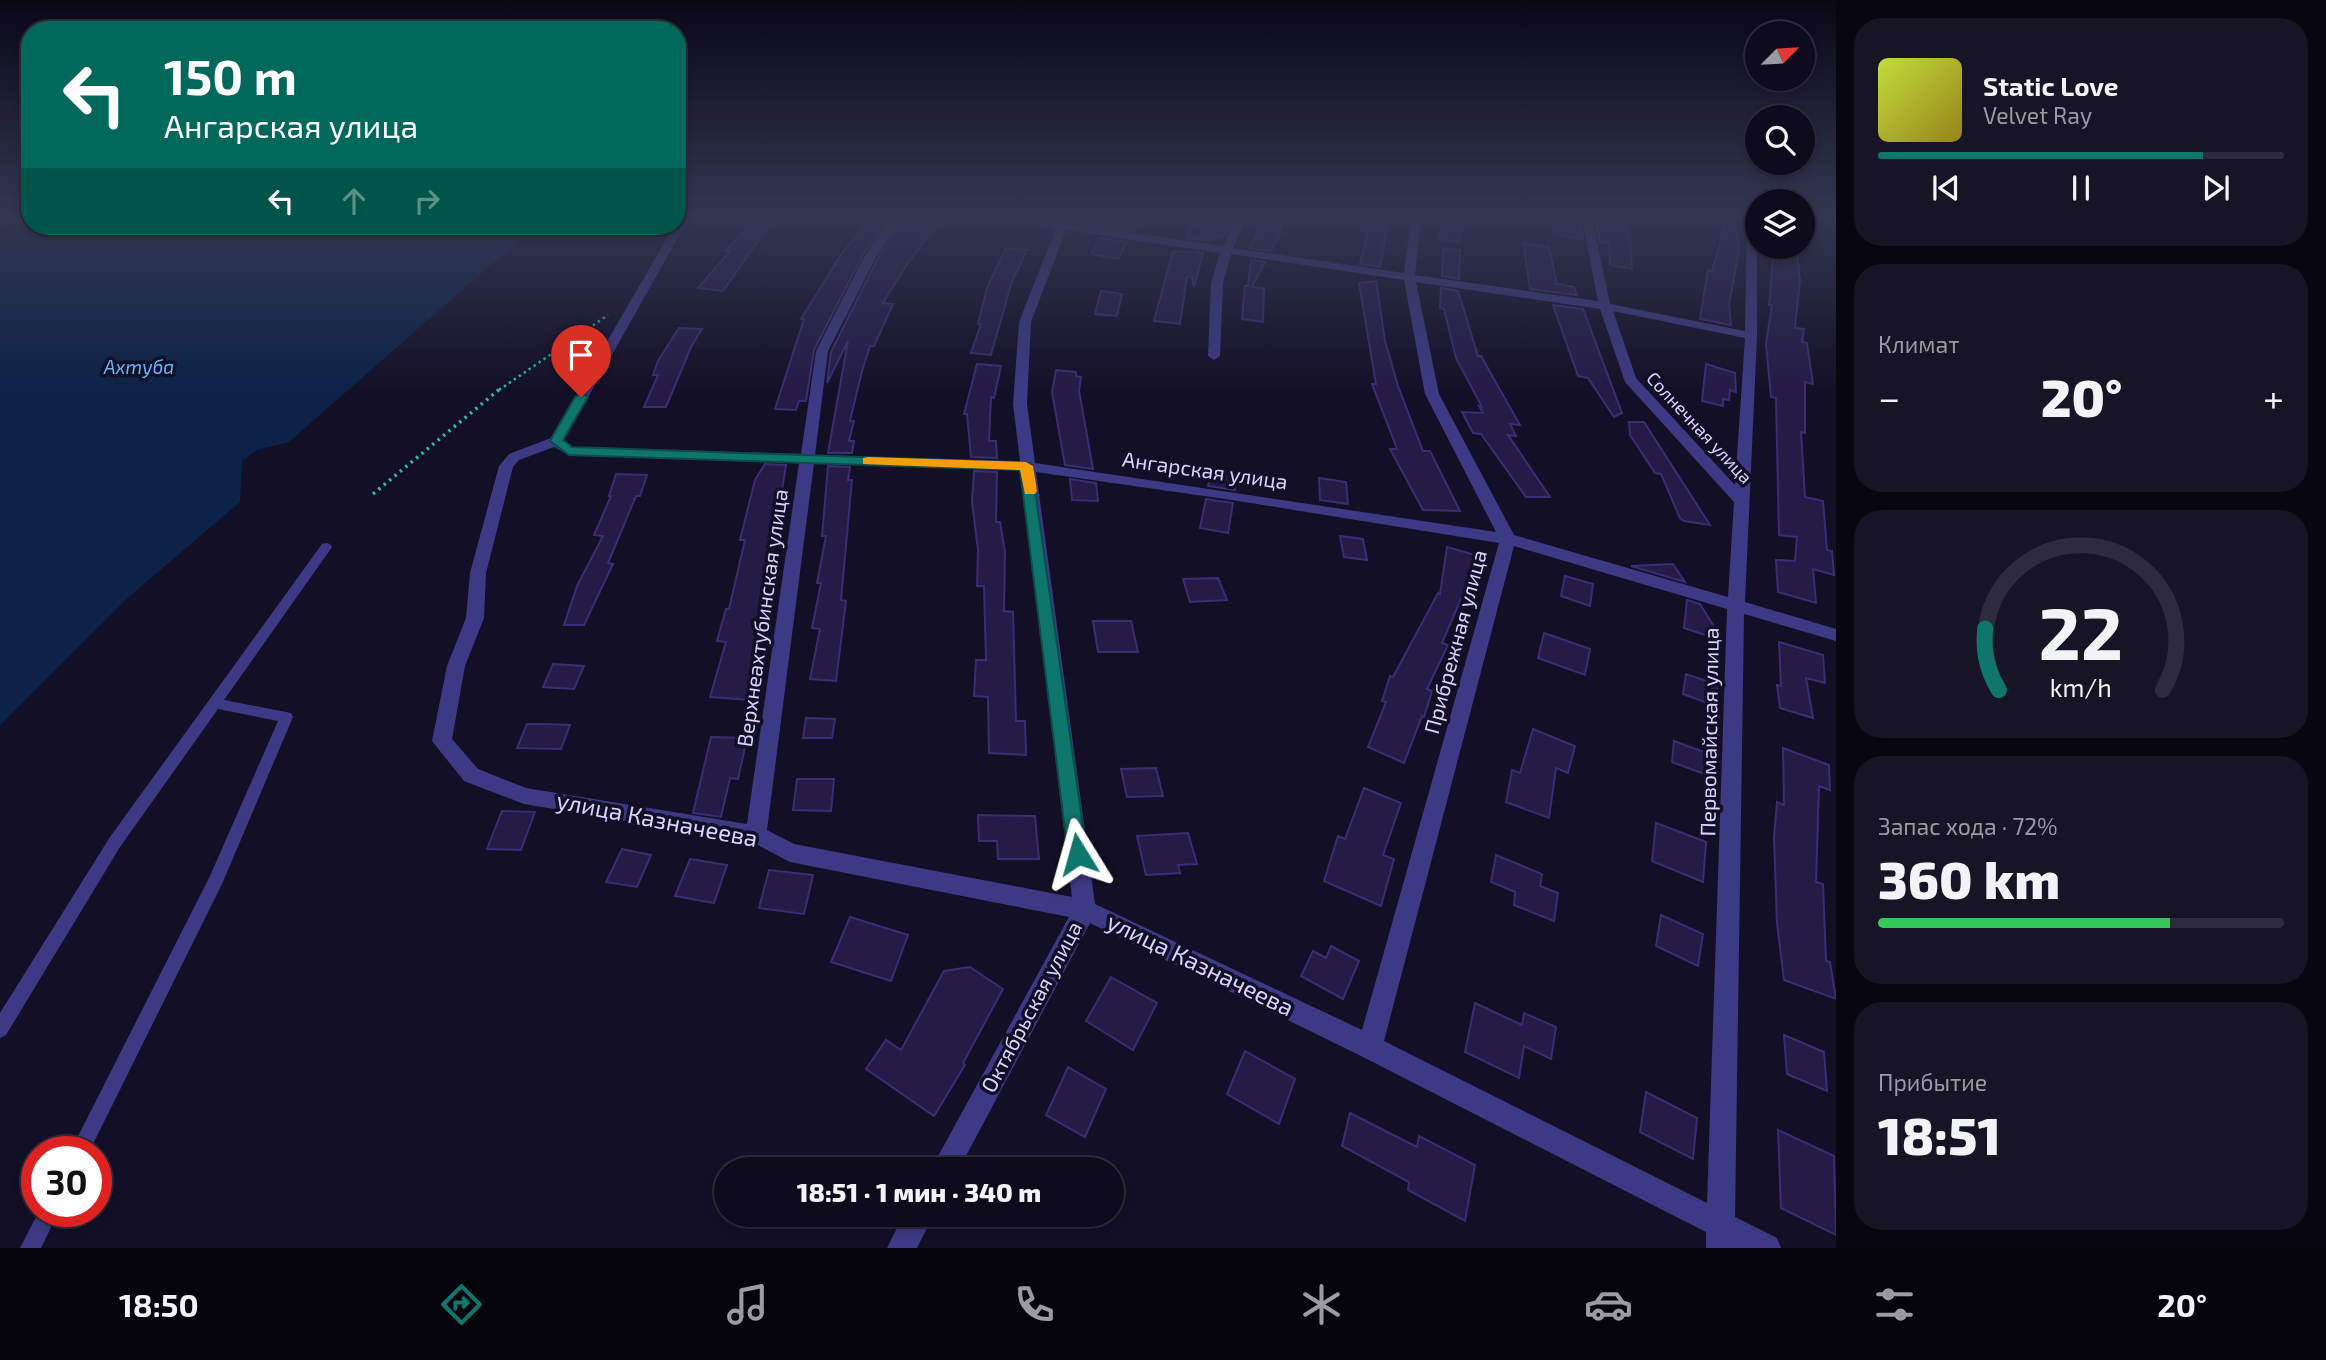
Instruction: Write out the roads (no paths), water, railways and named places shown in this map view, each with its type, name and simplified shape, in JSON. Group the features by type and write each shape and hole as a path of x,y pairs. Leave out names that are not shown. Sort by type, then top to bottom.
{"street":[{"path":"556,441 650,276"},
{"name":"Верхнеахтубинская улица","path":"756,834 822,351 860,276"},
{"name":"Октябрьская улица","path":"951,1157 1085,910 1020,404 1025,322 1043,276"},
{"path":"1214,356 1219,276"},
{"path":"1404,276 1605,306 1751,336"},
{"name":"Солнечная улица","path":"1599,276 1605,306 1630,379 1741,500"},
{"name":"Первомайская улица","path":"1720,1236 1736,605 1751,336 1752,276"},
{"name":"Прибрежная улица","path":"1370,1047 1508,539 1432,394 1409,277"},
{"name":"Ангарская улица","path":"556,441 569,451 1026,466 1232,495 1508,539 1836,635"},
{"name":"улица Казначеева","path":"556,441 514,457 506,466 478,573 475,618 456,666 442,741 471,775 524,796 756,834 790,853 1085,910 1370,1047 1720,1236 1767,1248"},
{"path":"901,1248 913,1227"}],"lane":[{"path":"0,1029 115,842 326,547"},
{"path":"87,1136 217,879 286,717 214,703"},
{"path":"30,1248 41,1227"}],"water":[{"name":"Ахтуба","path":"0,276 478,276 289,442 257,450 242,461 240,502 130,596 0,725"}]}
